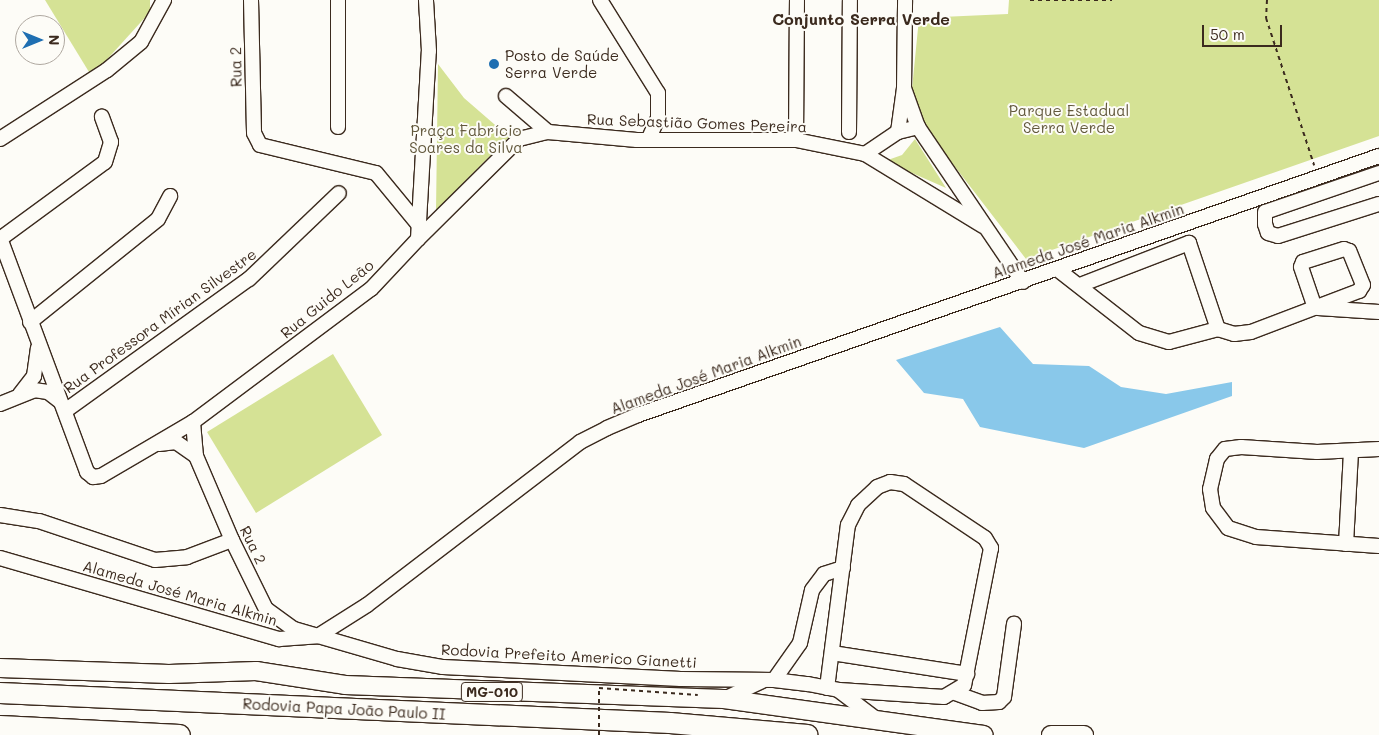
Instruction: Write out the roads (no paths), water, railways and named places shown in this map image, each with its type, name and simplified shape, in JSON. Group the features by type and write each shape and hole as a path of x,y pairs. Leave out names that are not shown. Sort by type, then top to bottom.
{"highway":[{"name":"Rodovia Papa João Paulo II","path":"0,693 670,723 807,735"},
{"path":"0,726 180,735"}],"main road":[{"name":"MG-010","path":"0,668 169,674 256,671 344,685 724,699 875,718 984,735"},
{"path":"1051,735 1084,735"}],"street":[{"path":"0,139 107,70 141,42 164,0"},
{"name":"Rua 2","path":"251,0 254,134 260,145 376,173 418,224"},
{"path":"338,0 338,127"},
{"path":"418,239 428,51 426,0"},
{"path":"600,0 658,93 658,118 648,140"},
{"path":"796,140 797,0"},
{"path":"849,132 850,0"},
{"path":"898,132 904,88 905,0"},
{"path":"904,88 918,127 983,226 1023,282"},
{"path":"506,96 548,132"},
{"path":"63,407 30,322 4,265 4,236 105,162 111,142 102,117"},
{"path":"866,154 898,132 918,127"},
{"name":"Rua Sebastião Gomes Pereira","path":"418,239 519,140 548,132 648,140 796,140 866,154 983,226"},
{"name":"Alameda José Maria Alkmin","path":"0,558 279,639 318,636 367,605 580,442 638,415 1379,156"},
{"path":"1379,173 1265,212 1265,224 1268,232 1278,236 1379,204"},
{"path":"939,198 957,186"},
{"name":"Rua Professora Mírian Silvestre","path":"63,407 249,279 339,193"},
{"path":"30,322 158,219 170,196"},
{"name":"Rua Guido Leão","path":"63,407 87,472 93,477 101,476 192,422 371,289 418,239"},
{"path":"1080,284 1189,243 1218,329"},
{"path":"1057,270 1080,284 1118,318 1159,342 1169,342 1218,329 1234,334 1252,332 1315,308 1362,288 1349,251 1344,249 1303,262 1301,267 1315,308"},
{"path":"1315,308 1379,312"},
{"path":"20,394 34,376 38,344"},
{"path":"0,404 20,394 41,389 63,407"},
{"name":"Rua 2","path":"192,422 196,456 232,540 266,609"},
{"path":"156,445 176,442 196,456"},
{"path":"1379,450 1225,449 1217,459 1210,489 1213,508 1228,528 1256,537 1379,546"},
{"path":"1346,544 1351,451"},
{"path":"875,718 833,689 832,653 843,568 853,514 877,487 890,482 904,484 919,492 985,538 991,555 967,674 964,685 955,693 982,703 999,702 1004,697 1014,624"},
{"path":"0,515 39,521 155,560 186,557 232,540"},
{"path":"724,699 768,680 800,643 812,590 824,574 843,568"},
{"path":"237,628 259,626 264,621 266,609"},
{"name":"Rodovia Prefeito Americo Gianetti","path":"266,609 294,629 398,659 443,667 768,680 833,689 944,697 955,693"},
{"path":"832,653 967,674"}],"water":[{"path":"1000,327 1033,364 1089,366 1121,387 1166,394 1232,382 1232,396 1084,448 980,427 963,399 924,393 896,360"}],"place":[{"name":"Posto de Saúde Serra Verde","path":"494,64"}],"district":[{"name":"Conjunto Serra Verde","path":"861,19"}],"park label":[{"name":"Parque Estadual Serra Verde","path":"1069,118"},
{"name":"Praça Fabrício Soares da Silva","path":"466,138"}]}
